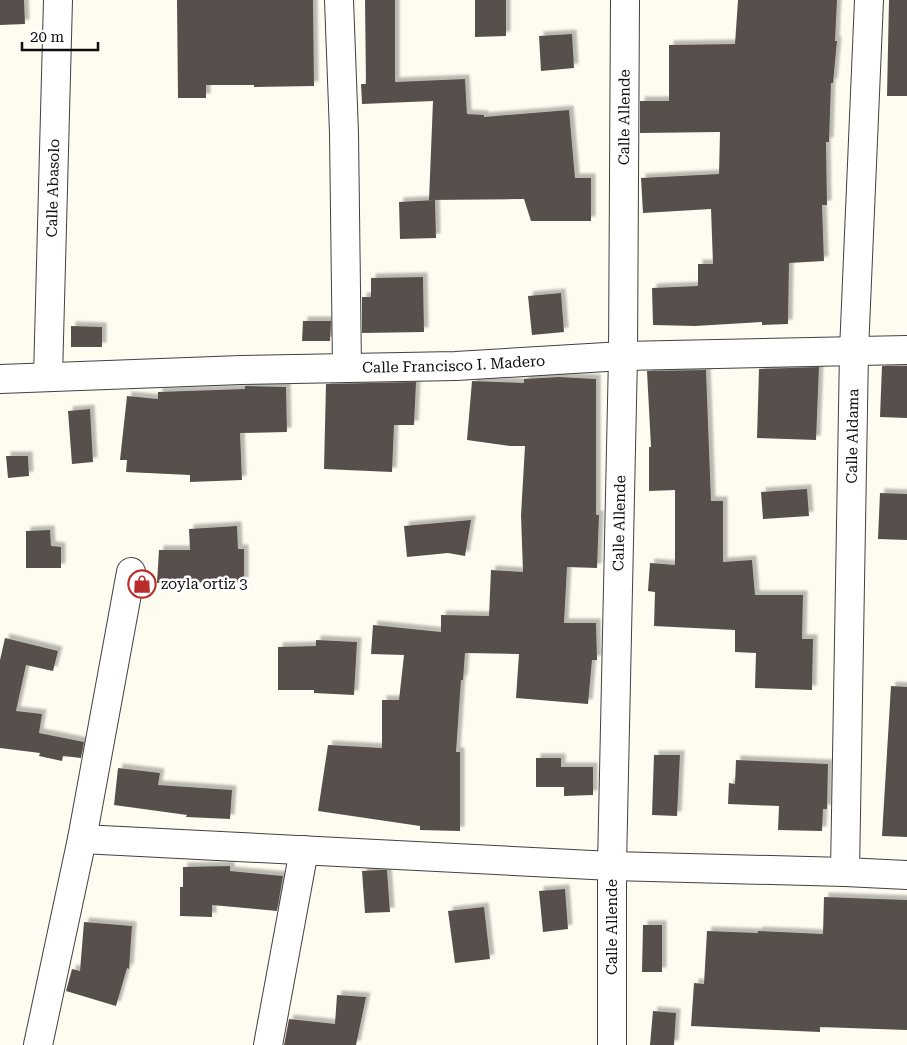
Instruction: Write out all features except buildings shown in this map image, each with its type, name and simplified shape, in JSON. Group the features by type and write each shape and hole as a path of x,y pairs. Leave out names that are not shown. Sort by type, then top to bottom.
{"street":[{"name":"Calle Abasolo","path":"48,378 58,0"},
{"path":"340,0 347,368"},
{"name":"Calle Allende","path":"612,1045 612,866 623,356 625,0"},
{"name":"Calle Aldama","path":"845,872 854,351 869,0"},
{"name":"Calle Francisco I. Madero","path":"0,379 456,366 623,356 907,350"},
{"path":"38,1045 82,839 131,572"},
{"path":"82,839 612,866 845,872 907,876"},
{"path":"268,1045 304,850"}],"place":[{"name":"zoyla ortiz 3","path":"142,584"}]}
